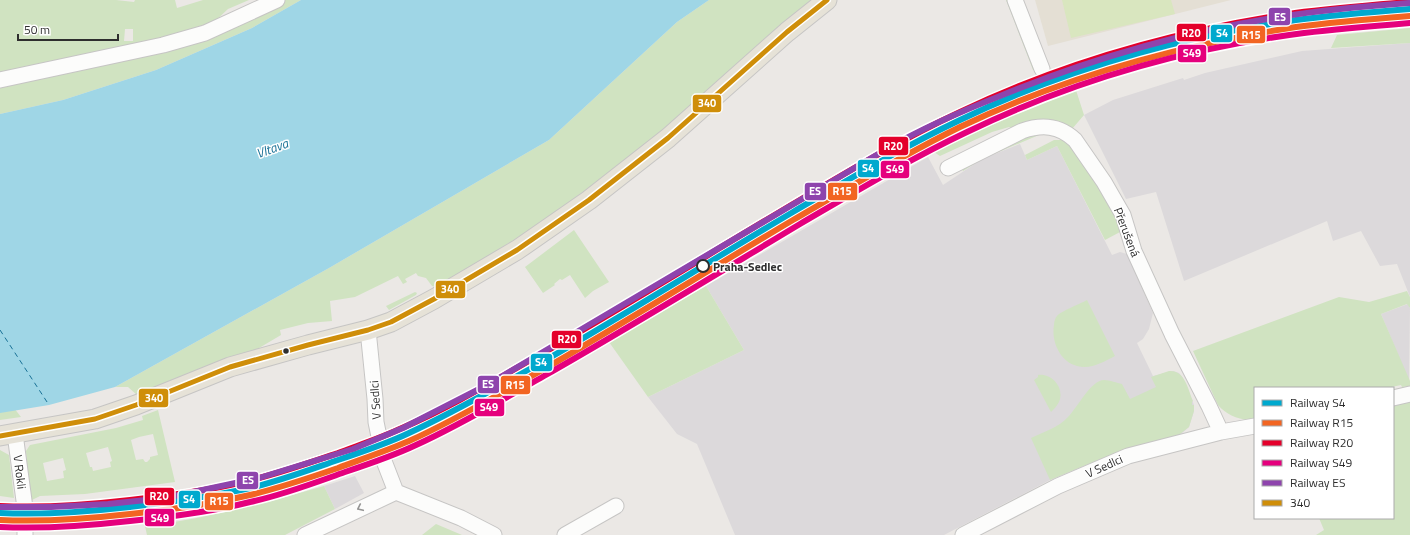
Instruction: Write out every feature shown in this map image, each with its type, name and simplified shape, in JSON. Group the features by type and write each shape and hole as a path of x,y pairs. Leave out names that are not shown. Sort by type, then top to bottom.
{"main road":[{"path":"8,435 95,419 136,405 230,368 368,330 390,322 434,299 517,250 589,200 668,138 788,32 827,0"}],"street":[{"path":"0,80 163,45 205,33 277,0"},
{"path":"1015,0 1042,69"},
{"name":"Přerušená","path":"948,168 1033,127 1044,126 1069,134 1075,140 1104,182 1122,215 1134,251 1172,334 1209,406 1220,432"},
{"name":"V Sedlci","path":"368,330 376,422 384,461 396,492"},
{"path":"1394,398 1410,394"},
{"name":"V Sedlci","path":"963,535 1058,486 1128,456 1220,432 1254,426"},
{"name":"V Rokli","path":"8,435 25,508 25,535"},
{"path":"305,535 396,492 461,518 494,535"},
{"path":"565,535 616,506"}],"shaded area":[{"path":"1035,0 1231,0 1048,46"},
{"path":"1410,43 1410,297 1397,264 1380,266 1361,231 1333,241 1327,221 1184,281 1156,192 1126,199 1084,115 1113,100 1183,78 1184,80 1205,73 1302,51"},
{"path":"1020,144 1027,160 1057,146 1112,255 1120,252 1127,254 1153,313 1149,329 1143,339 1137,343 1153,376 1173,371 1179,373 1183,378 1194,405 1194,411 1189,427 1181,434 1105,457 1050,480 944,535 735,535 697,444 677,434 648,397 744,350 706,286 928,157 943,185 982,159"},
{"path":"1408,304 1410,308 1409,381 1381,314"},
{"path":"355,476 364,493 335,509 324,486"}],"green space":[{"path":"0,0 116,0 134,2 135,0 175,0 177,8 203,0 249,0 228,9 212,24 193,32 0,76","holes":["125,29 133,29 133,41 124,41"]},
{"path":"285,0 301,0 252,28 156,70 63,100 0,114 0,83 256,16"},
{"path":"709,0 811,0 764,39 684,112 616,167 558,210 498,250 436,287 432,286 426,278 418,276 416,273 405,279 407,282 403,284 398,276 355,297 330,301 332,321 308,323 280,330 281,335 254,351 137,395 128,387 115,387 329,268 549,140 677,22"},
{"path":"1006,0 1011,0 1037,69 1033,70"},
{"path":"1062,0 1171,0 1175,14 1071,38"},
{"path":"1410,28 1410,43 1331,48 1337,35"},
{"path":"1075,87 1084,115 1072,129 1015,129 1009,127 992,132 940,156 931,150 1030,105"},
{"path":"1046,132 982,159 963,171 961,167 1016,139"},
{"path":"1054,140 1068,140 1084,162 1105,195 1120,232 1105,240 1057,146 1027,160 1025,155"},
{"path":"574,230 609,282 593,291 585,298 570,275 562,280 560,279 554,284 555,285 543,293 525,267"},
{"path":"706,286 744,350 648,397 609,342"},
{"path":"1407,291 1410,297 1410,308 1407,304 1381,314 1410,381 1410,386 1254,387 1254,419 1250,420 1240,419 1230,415 1218,405 1193,351 1339,297 1369,302"},
{"path":"415,292 417,293 416,295 389,310 386,306"},
{"path":"1087,300 1115,356 1097,365 1082,367 1071,364 1061,355 1055,344 1053,331 1054,321 1059,314"},
{"path":"1169,371 1179,374 1182,377 1193,401 1192,405 1194,405 1194,411 1189,427 1175,438 1105,457 1050,480 1031,438 1064,421 1094,384 1099,381 1106,380 1122,384 1130,399 1156,387 1151,377"},
{"path":"1038,375 1048,376 1056,382 1059,387 1059,402 1051,412 1034,380 1038,377"},
{"path":"1410,402 1410,535 1316,535 1324,530 1319,519 1394,519 1394,404"},
{"path":"14,408 21,417 0,420 0,410"},
{"path":"158,410 175,482 85,494 40,496 30,501 26,451 30,445 116,428 143,420 142,416","holes":["153,434 158,455 150,457 147,462 143,459 136,460 131,440","108,447 112,461 110,462 111,467 93,471 92,467 90,467 86,453","63,458 66,470 63,471 64,478 47,481 43,463"]},
{"path":"0,450 9,455 14,498 0,496"},
{"path":"324,486 335,509 285,535 147,535 145,526 213,515"},
{"path":"436,524 462,535 422,535"}],"water":[{"name":"Vltava","path":"301,0 709,0 677,22 549,140 329,268 115,387 49,405 0,413 0,114 63,100 156,70 252,28"}],"ferry route":[{"path":"0,330 49,405"}],"rail line":[{"name":"R20","path":"0,506 33,507 82,505 187,493 267,476 338,453 394,432 474,392 606,316 875,156 938,122 1000,94 1082,63 1124,50 1209,29 1295,13 1409,2"},
{"name":"ES","path":"0,507 51,507 108,504 165,498 259,478 353,449 403,428 489,384 890,147 930,126 972,107 1068,70 1137,48 1208,30 1243,23 1344,8 1409,3"},
{"name":"S4","path":"0,513 65,513 205,497 272,482 365,451 409,433 477,398 575,343 876,164 939,130 1000,102 1083,70 1125,57 1210,36 1296,20 1410,9"},
{"name":"R15","path":"0,520 32,521 81,519 145,512 220,501 294,483 383,452 409,441 463,414 551,365 876,172 960,127 1000,109 1041,92 1083,78 1167,53 1210,43 1296,27 1410,16"},
{"name":"S49","path":"0,527 32,528 81,526 160,518 235,506 274,496 372,463 399,453 481,412 608,339 883,176 946,142 1007,114 1089,82 1174,57 1261,39 1304,33 1410,23"}],"transit line":[{"name":"340","path":"0,436 95,419 136,405 230,367 368,330 391,322 434,299 517,250 589,200 668,138 787,32 827,0"}],"place":[{"name":"Praha-Sedlec","path":"703,266"}]}
